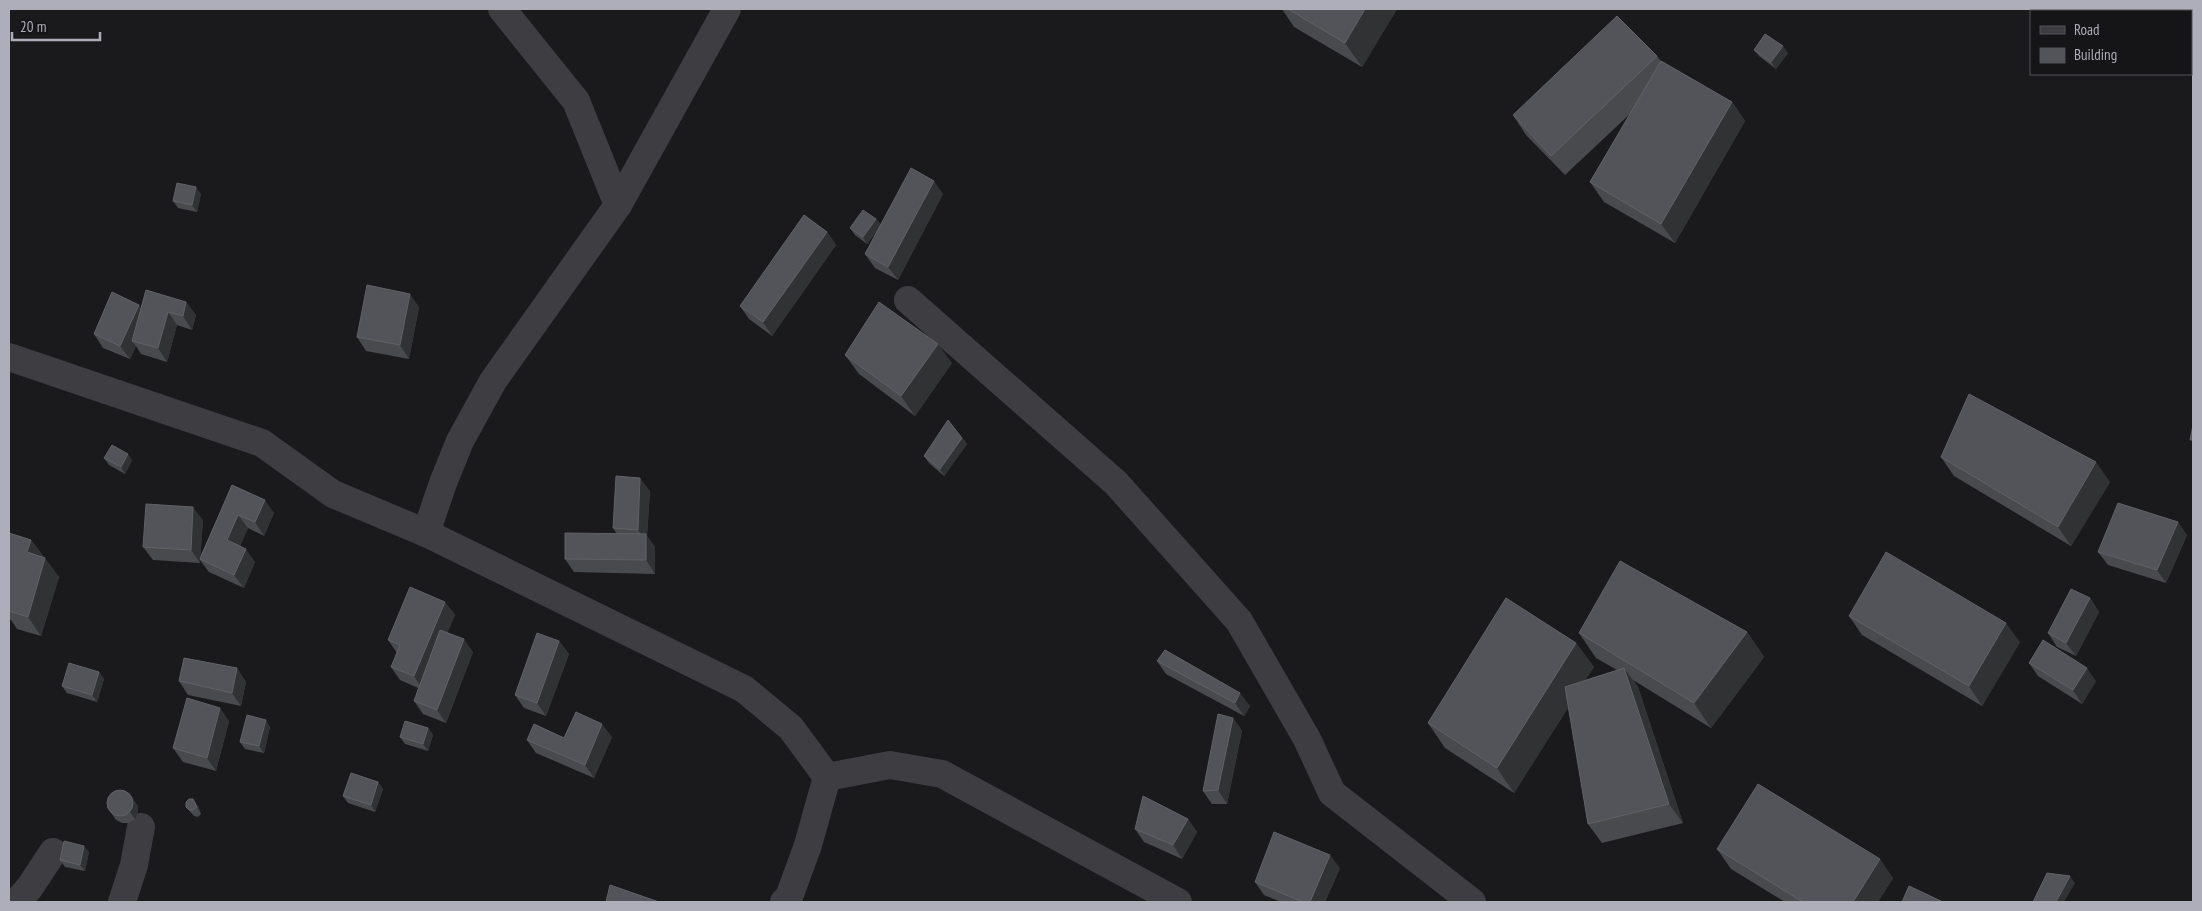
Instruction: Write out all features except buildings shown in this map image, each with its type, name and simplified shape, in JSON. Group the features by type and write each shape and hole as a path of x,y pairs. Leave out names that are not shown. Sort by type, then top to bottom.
{"street":[{"path":"502,9 576,101 618,205"},
{"path":"426,533 460,441 493,380 618,205 727,9"},
{"path":"908,300 1116,483 1240,621 1307,739 1332,793 1472,902"},
{"path":"9,357 262,443 333,494 426,533 744,689 791,728 827,777"},
{"path":"827,777 890,765 942,774 1178,902"},
{"path":"784,902 789,897 808,845 827,777"},
{"path":"122,902 134,865 141,827"},
{"path":"17,902 30,887 52,852"}]}
